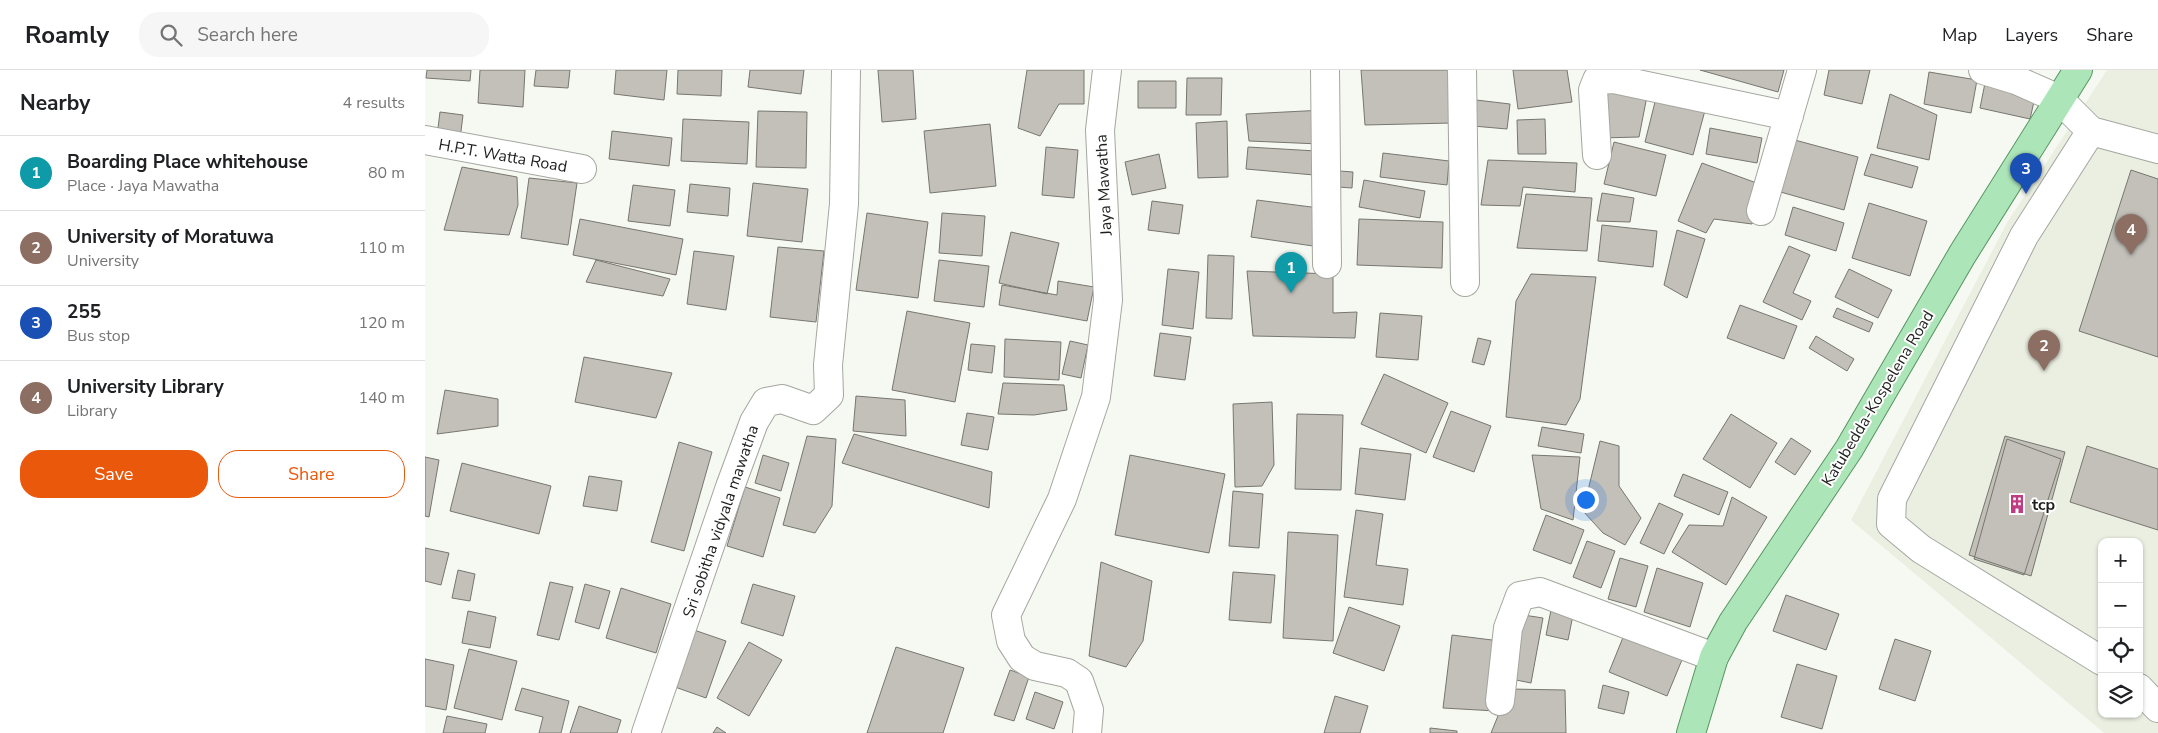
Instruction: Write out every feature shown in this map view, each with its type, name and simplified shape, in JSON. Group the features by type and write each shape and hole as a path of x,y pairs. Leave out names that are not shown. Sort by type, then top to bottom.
{"main road":[{"name":"Katubedda-Kospelena Road","path":"1691,733 1714,656 1733,622 1849,449 1962,255 2078,70"}],"street":[{"name":"Sri sobitha vidyala mawatha","path":"646,733 754,422 766,402 783,399 813,410 829,395 828,365 844,204 846,70"},
{"name":"Jaya Mawatha","path":"1087,733 1089,710 1079,680 1067,673 1035,666 1023,658 1011,641 1006,615 1062,499 1096,397 1108,300 1100,130 1107,70"},
{"path":"1325,70 1327,264"},
{"path":"1462,70 1465,282"},
{"path":"1761,211 1802,70"},
{"path":"1983,70 2017,80 2059,99 2091,132 2158,148"},
{"path":"1597,155 1593,90 1597,80 1614,79 1789,116"},
{"path":"2091,132 2020,245 1892,499 1891,524 1921,549 2098,659"},
{"name":"H.P.T. Watta Road","path":"425,140 582,169"},
{"path":"1500,701 1508,628 1520,596 1540,592 1714,656"},
{"path":"2143,692 2158,708"}],"shaded area":[{"path":"2107,70 2158,70 2158,733 2104,733 1851,520 2008,221"}],"building":[{"path":"427,70 471,70 470,81 426,78"},
{"path":"480,70 525,70 523,107 478,103"},
{"path":"536,70 570,70 568,88 534,86"},
{"path":"616,70 667,70 664,100 614,94"},
{"path":"678,70 722,70 721,96 677,94"},
{"path":"750,70 804,70 801,94 748,87"},
{"path":"878,70 913,70 916,119 882,122"},
{"path":"1027,70 1084,70 1084,104 1059,104 1040,136 1018,128"},
{"path":"1361,70 1452,70 1452,123 1365,125"},
{"path":"1513,70 1567,70 1572,102 1518,109"},
{"path":"1700,70 1784,70 1778,92"},
{"path":"1829,70 1870,70 1862,104 1824,95"},
{"path":"1929,72 1977,80 1971,113 1924,104"},
{"path":"1187,78 1222,78 1221,115 1186,115"},
{"path":"1138,81 1176,81 1176,108 1138,108"},
{"path":"1985,83 2036,93 2030,119 1980,108"},
{"path":"1595,90 1648,91 1639,137 1600,138"},
{"path":"1658,90 1707,103 1693,155 1645,142"},
{"path":"1890,94 1937,115 1929,160 1877,148"},
{"path":"1476,100 1510,104 1507,129 1473,126"},
{"path":"1324,110 1320,144 1249,141 1246,114"},
{"path":"758,111 807,112 806,168 756,167"},
{"path":"440,112 463,115 460,139 437,136"},
{"path":"683,119 749,122 747,164 681,161"},
{"path":"1545,119 1546,154 1518,154 1517,120"},
{"path":"1227,121 1228,177 1198,178 1196,123"},
{"path":"990,124 996,186 930,193 924,131"},
{"path":"1710,128 1762,138 1757,163 1706,154"},
{"path":"612,131 672,138 669,166 609,159"},
{"path":"1791,139 1858,157 1844,210 1777,191"},
{"path":"1614,142 1666,155 1656,196 1604,184"},
{"path":"1046,147 1078,150 1074,198 1042,195"},
{"path":"1248,147 1316,151 1314,175 1246,169"},
{"path":"1383,153 1449,161 1447,185 1380,177"},
{"path":"1159,154 1166,188 1132,195 1125,162"},
{"path":"1871,154 1918,167 1912,188 1864,175"},
{"path":"1488,160 1577,163 1575,192 1523,187 1520,206 1481,205"},
{"path":"1702,163 1762,185 1752,224 1714,219 1706,233 1678,221"},
{"path":"462,167 517,177 518,205 509,235 444,230"},
{"path":"2131,170 2158,179 2158,357 2079,331"},
{"path":"1340,171 1353,172 1352,188 1338,187"},
{"path":"529,178 577,183 568,245 521,238"},
{"path":"1364,180 1425,191 1420,218 1359,207"},
{"path":"753,183 808,189 802,242 747,236"},
{"path":"690,184 730,188 728,216 687,212"},
{"path":"633,185 675,190 670,226 628,221"},
{"path":"1602,193 1634,198 1630,222 1597,221"},
{"path":"1526,194 1592,198 1587,251 1517,248"},
{"path":"1257,200 1319,208 1313,246 1251,237"},
{"path":"1152,201 1183,205 1179,234 1148,230"},
{"path":"1869,203 1927,221 1910,276 1852,258"},
{"path":"1793,207 1844,223 1836,251 1785,235"},
{"path":"867,213 928,222 918,298 856,290"},
{"path":"942,213 985,216 982,256 939,253"},
{"path":"580,219 683,239 676,275 573,255"},
{"path":"1359,219 1443,222 1442,268 1357,265"},
{"path":"1602,225 1657,231 1653,267 1598,261"},
{"path":"1677,230 1705,239 1687,298 1664,285"},
{"path":"1011,232 1059,243 1047,294 999,283"},
{"path":"1789,246 1810,255 1793,293 1811,301 1802,320 1763,302"},
{"path":"778,247 824,251 816,322 770,317"},
{"path":"694,251 734,256 726,310 687,304"},
{"path":"1208,255 1234,256 1232,319 1206,318"},
{"path":"596,260 670,279 663,296 586,282"},
{"path":"939,260 989,266 984,307 934,301"},
{"path":"1168,269 1199,272 1193,329 1162,325"},
{"path":"1849,269 1892,290 1878,318 1835,297"},
{"path":"1247,271 1333,274 1333,313 1357,312 1355,338 1253,336"},
{"path":"1531,274 1596,277 1580,399 1566,425 1506,417 1516,301"},
{"path":"1058,281 1094,287 1087,321 999,305 1002,285 1057,295"},
{"path":"1740,305 1797,326 1784,359 1727,338"},
{"path":"1837,308 1873,323 1869,332 1833,317"},
{"path":"907,311 970,323 955,402 892,390"},
{"path":"1380,313 1422,316 1418,360 1376,357"},
{"path":"1160,333 1191,337 1185,380 1154,376"},
{"path":"1816,336 1854,359 1847,371 1809,348"},
{"path":"1478,338 1491,341 1484,365 1472,362"},
{"path":"1005,339 1061,342 1059,380 1004,377"},
{"path":"1070,341 1088,345 1081,378 1062,374"},
{"path":"971,344 995,346 992,373 968,370"},
{"path":"584,357 672,373 656,418 575,402"},
{"path":"1384,374 1448,403 1426,453 1361,424"},
{"path":"1003,383 1064,385 1067,410 1034,415 998,414"},
{"path":"445,390 498,399 498,426 437,434"},
{"path":"856,396 905,400 906,436 853,431"},
{"path":"1272,402 1274,465 1262,486 1235,487 1233,404"},
{"path":"1451,411 1491,426 1474,472 1433,457"},
{"path":"967,413 994,417 988,450 961,445"},
{"path":"1297,414 1343,415 1341,490 1295,489"},
{"path":"1731,414 1777,443 1750,488 1703,459"},
{"path":"1542,427 1584,434 1581,453 1538,446"},
{"path":"854,434 992,472 989,508 842,463"},
{"path":"807,436 836,439 832,506 815,533 783,525"},
{"name":"tcp","path":"2005,436 2065,452 2031,576 1969,555"},
{"path":"1791,438 1811,451 1795,475 1775,462"},
{"name":"tcp","path":"2007,439 2061,459 2024,575 1974,559"},
{"path":"1600,441 1619,446 1619,486 1641,518 1625,545 1603,533 1583,511"},
{"path":"679,442 712,452 684,551 651,542"},
{"path":"2087,446 2158,469 2158,530 2070,502"},
{"path":"1360,448 1411,454 1405,500 1355,494"},
{"path":"763,455 789,463 781,491 755,483"},
{"path":"1130,455 1225,474 1209,553 1115,535"},
{"path":"1532,455 1580,457 1573,520 1541,509"},
{"path":"425,457 439,460 429,517 425,516"},
{"path":"462,463 551,486 539,534 450,511"},
{"path":"1683,474 1728,492 1719,515 1674,496"},
{"path":"589,476 622,481 617,511 583,506"},
{"path":"745,487 780,498 763,557 727,546"},
{"path":"1233,491 1263,494 1259,548 1229,546"},
{"path":"1732,497 1767,517 1726,585 1672,552 1689,525 1723,526"},
{"path":"1659,503 1683,514 1664,554 1640,543"},
{"path":"1356,510 1383,514 1376,565 1408,569 1403,605 1344,597"},
{"path":"1546,515 1584,530 1571,564 1533,550"},
{"path":"1288,532 1338,535 1333,641 1283,638"},
{"path":"1587,541 1615,551 1601,588 1573,577"},
{"path":"425,548 449,553 441,585 425,581"},
{"path":"1620,558 1648,566 1636,607 1608,599"},
{"path":"1101,562 1152,581 1143,641 1126,667 1089,656"},
{"path":"1657,568 1703,583 1690,627 1644,612"},
{"path":"458,570 475,574 470,601 452,598"},
{"path":"1233,572 1275,575 1271,623 1229,620"},
{"path":"550,582 573,587 559,640 537,635"},
{"path":"585,584 610,591 599,629 575,622"},
{"path":"753,584 795,596 783,636 741,623"},
{"path":"621,588 671,604 656,653 606,638"},
{"path":"1786,595 1839,614 1826,650 1773,631"},
{"path":"1552,605 1574,610 1568,640 1546,635"},
{"path":"1349,607 1400,626 1384,671 1333,653"},
{"path":"468,611 496,617 490,648 462,643"},
{"path":"1517,614 1543,618 1531,683 1506,678"},
{"path":"694,630 726,641 706,698 675,687"},
{"path":"1626,630 1684,655 1667,696 1609,672"},
{"path":"1452,635 1500,641 1496,711 1443,708"},
{"path":"1895,639 1931,651 1915,701 1879,689"},
{"path":"749,642 782,660 749,716 717,698"},
{"path":"896,647 964,668 943,733 867,733"},
{"path":"469,649 517,661 502,720 454,708"},
{"path":"425,659 454,665 446,710 425,706"},
{"path":"1797,664 1837,676 1822,729 1781,717"},
{"path":"1010,670 1029,677 1014,721 994,715"},
{"path":"1603,685 1629,692 1624,714 1598,708"},
{"path":"522,688 569,701 561,733 539,733 543,717 515,710"},
{"path":"1509,689 1565,690 1566,733 1491,733"},
{"path":"1035,692 1063,702 1054,729 1026,719"},
{"path":"1335,696 1368,706 1360,733 1324,733"},
{"path":"579,706 621,720 617,733 570,733"},
{"path":"447,716 487,724 485,733 443,733"},
{"path":"717,727 726,733 713,733"},
{"path":"1430,728 1457,731 1457,733 1430,733"}],"place":[{"name":"255","path":"2026,194"},
{"name":"University Library","path":"2131,255"},
{"name":"Boarding Place whitehouse","path":"1291,293"},
{"name":"University of Moratuwa","path":"2044,371"},
{"name":"tcp","path":"2017,504"}]}
